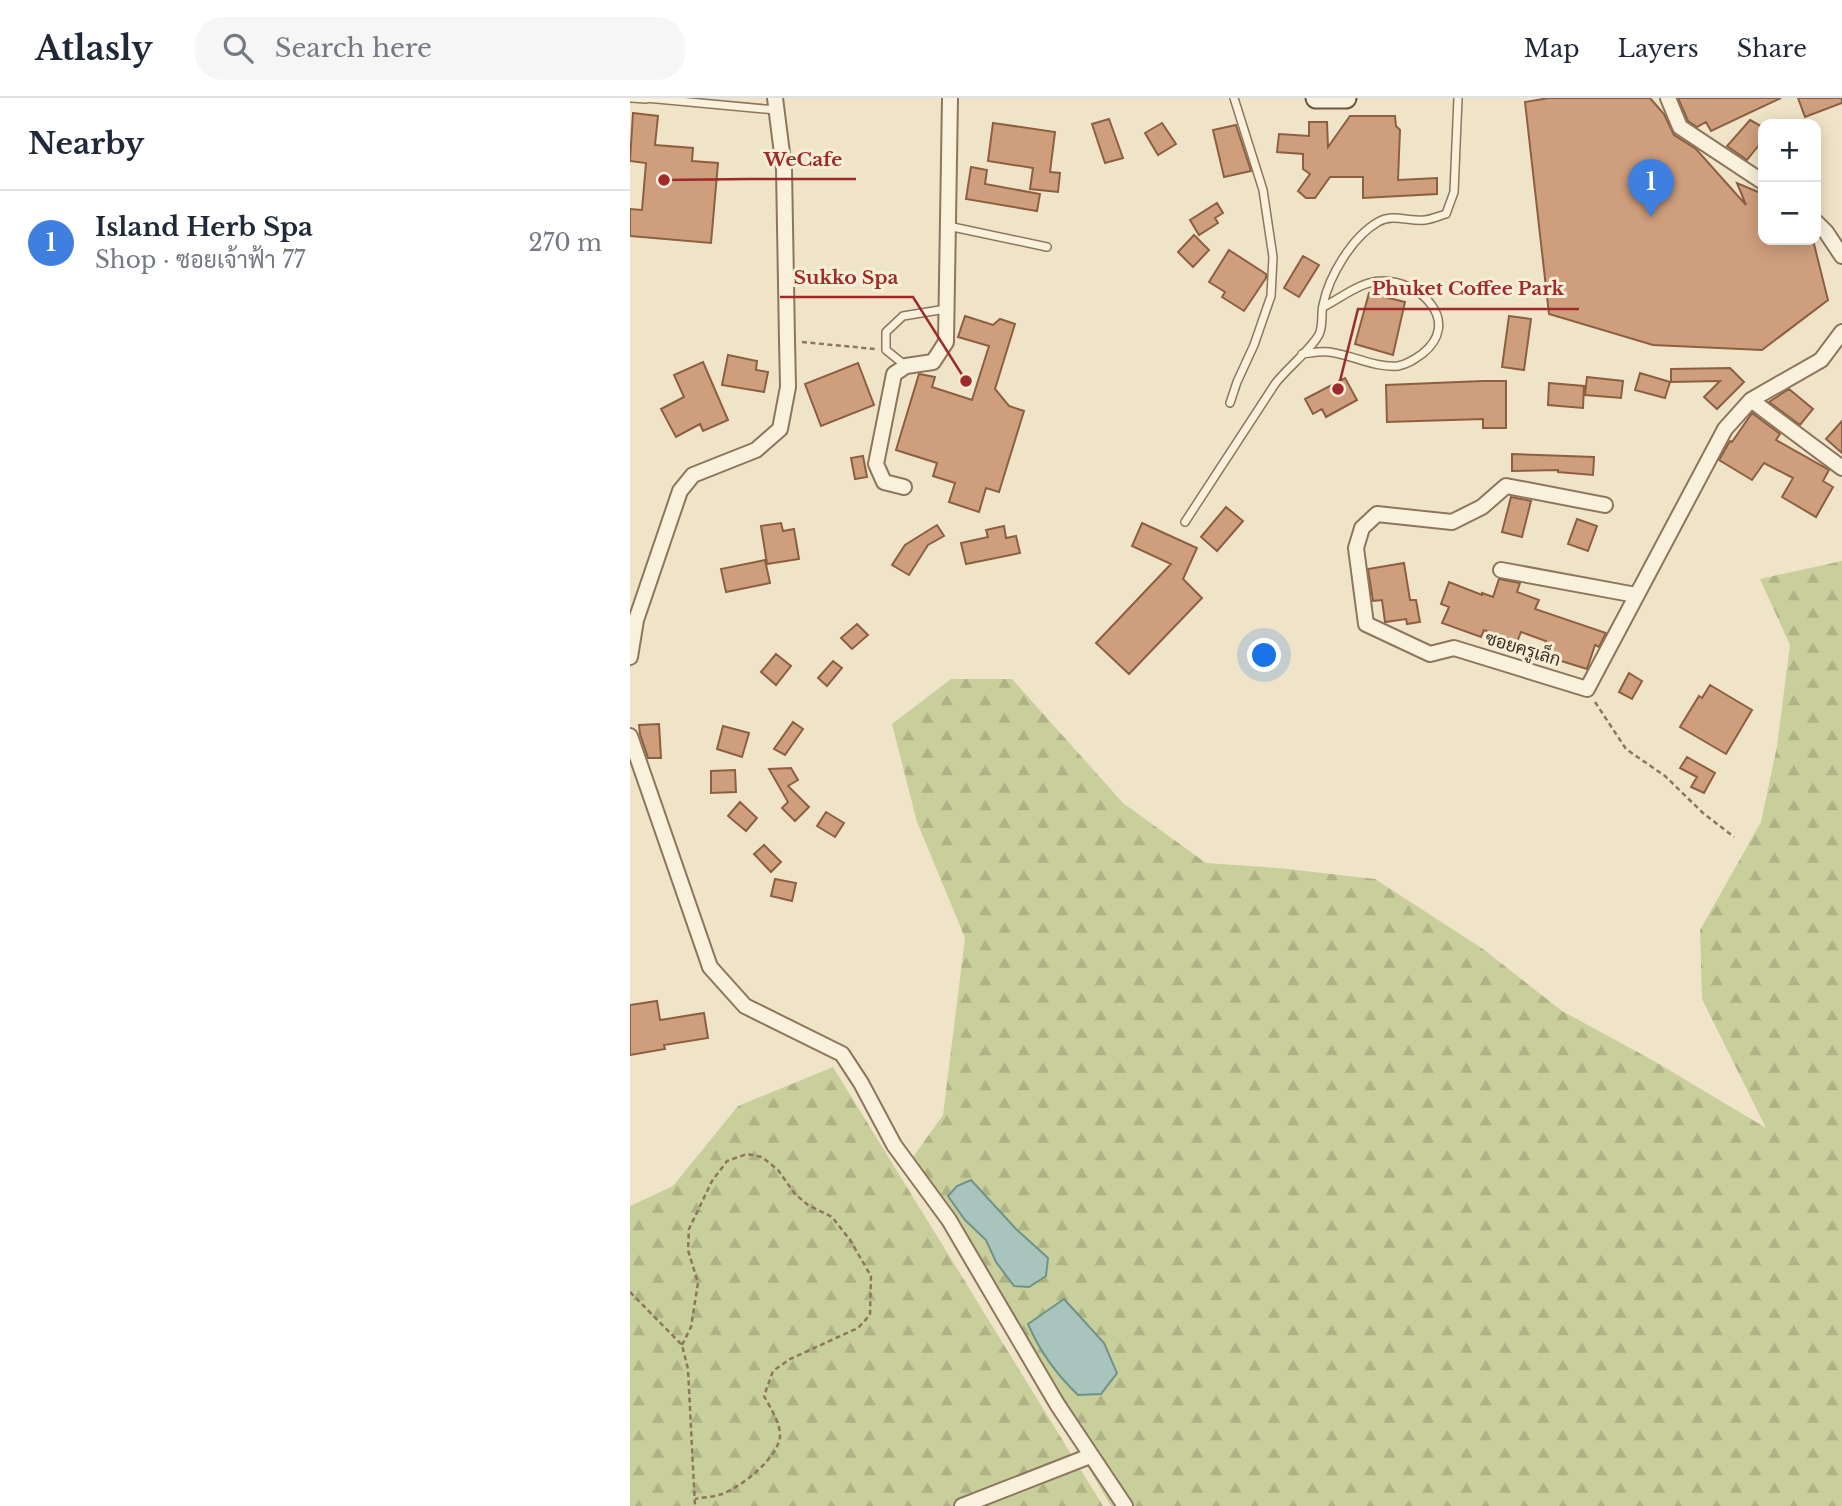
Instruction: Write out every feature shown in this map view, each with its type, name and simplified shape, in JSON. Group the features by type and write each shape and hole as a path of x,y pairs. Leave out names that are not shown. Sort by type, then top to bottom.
{"main road":[{"path":"1316,98 1346,98"}],"street":[{"path":"904,487 884,482 876,464 894,374 906,366 933,362 947,342 950,98"},
{"path":"1668,98 1680,127 1758,179"},
{"path":"630,657 636,620 680,491 693,475 756,450 780,429 788,387 784,169 775,104"},
{"path":"1821,227 1842,256"},
{"path":"1587,689 1726,429 1751,400 1821,360 1842,332"},
{"path":"1751,400 1842,468"},
{"name":"ซอยครูเล็ก","path":"1587,689 1454,648 1430,654 1366,624 1356,548 1362,528 1377,514 1452,522 1482,507 1506,486 1605,505"},
{"path":"1501,570 1636,595"},
{"path":"630,736 710,967 745,1006 842,1054 894,1145 949,1220 1057,1404 1125,1506"},
{"path":"962,1506 1090,1456"}],"lane":[{"path":"631,98 775,104"},
{"path":"1230,403 1271,296 1273,257 1263,190 1234,98"},
{"path":"1185,522 1275,384 1314,343 1320,332 1326,292 1347,251 1378,222 1390,218 1425,220 1446,214 1454,192 1458,98"},
{"path":"948,226 1047,247"},
{"path":"1302,354 1328,352 1368,363 1399,366 1426,351 1438,335 1440,322 1430,303 1419,292 1406,285 1382,281 1367,283 1322,307"},
{"path":"906,366 886,350 886,332 903,316 947,309"}],"path":[{"path":"787,340 886,350"},
{"path":"1587,689 1626,748 1665,776 1703,813 1734,837"},
{"path":"682,1345 691,1326 698,1283 688,1250 689,1229 712,1181 727,1161 747,1154 762,1157 778,1170 795,1194 808,1205 832,1217 850,1240 871,1276 870,1315 858,1328 790,1360 773,1371 764,1396 780,1435 776,1448 750,1478 733,1489 695,1499"},
{"path":"630,1292 682,1345 688,1369 695,1506"}],"green space":[{"path":"1842,561 1842,1506 1111,1506 908,1164 943,1115 965,938 917,822 892,724 951,679 1012,679 1123,803 1206,863 1375,879 1483,949 1562,1011 1654,1061 1766,1128 1702,999 1700,930 1761,822 1777,746 1790,645 1760,579"},
{"path":"833,1067 1103,1506 630,1506 630,1206 673,1186 738,1106"}],"water":[{"path":"971,1180 1016,1229 1048,1258 1046,1276 1029,1287 1014,1286 996,1262 986,1240 965,1220 948,1196 957,1186"},
{"path":"1064,1299 1104,1343 1117,1373 1101,1394 1078,1395 1049,1362 1028,1324"}],"building":[{"path":"1549,98 1650,98 1664,114 1674,135 1696,149 1746,205 1737,183 1758,192 1758,245 1814,245 1828,300 1762,350 1653,345 1549,314 1525,102"},
{"path":"1678,98 1781,98 1711,131 1706,122 1697,127 1688,121"},
{"path":"1798,98 1842,98 1842,103 1805,117"},
{"path":"633,113 658,116 655,145 693,148 692,161 718,163 711,243 630,236 630,209 642,210 646,163 630,161"},
{"path":"1350,116 1395,116 1396,126 1400,130 1398,180 1437,178 1437,194 1363,198 1363,177 1330,177 1315,198 1306,198 1298,191 1310,174 1303,169 1303,154 1277,152 1279,134 1309,136 1309,122 1327,122 1328,147"},
{"path":"1109,119 1123,158 1105,163 1092,124"},
{"path":"1750,120 1758,124 1758,146 1747,160 1727,146"},
{"path":"993,123 1055,132 1050,172 1060,173 1058,192 1030,189 1033,168 988,161"},
{"path":"1162,123 1176,144 1158,155 1145,133"},
{"path":"1236,125 1251,171 1224,177 1213,130"},
{"path":"971,167 987,170 985,184 1040,194 1037,211 966,199"},
{"path":"1217,203 1223,213 1215,218 1218,223 1199,235 1190,220"},
{"path":"1194,235 1209,250 1193,267 1178,252"},
{"path":"1229,250 1266,274 1244,311 1222,297 1225,292 1209,282"},
{"path":"1303,256 1319,265 1299,297 1284,288"},
{"path":"1369,293 1405,302 1393,355 1355,344"},
{"path":"965,316 993,325 1000,319 1015,324 995,389 1009,406 1024,411 999,492 986,488 979,512 949,502 955,483 933,476 937,463 896,450 919,374 935,377 932,387 972,400 989,346 958,337"},
{"path":"1509,316 1531,319 1524,370 1502,367"},
{"path":"728,355 757,361 756,370 768,372 764,392 722,385"},
{"path":"703,362 728,420 703,431 700,424 676,437 661,409 684,397 674,375"},
{"path":"858,363 874,405 821,426 805,384"},
{"path":"1730,368 1744,382 1717,409 1704,397 1720,381 1671,382 1671,369"},
{"path":"1640,373 1670,382 1665,398 1635,390"},
{"path":"1587,377 1623,381 1621,398 1585,395"},
{"path":"1345,378 1357,400 1326,417 1322,409 1313,414 1305,399"},
{"path":"1506,381 1506,428 1483,428 1483,419 1387,422 1386,385"},
{"path":"1549,383 1584,386 1583,408 1548,405"},
{"path":"1789,389 1813,409 1800,425 1769,402"},
{"path":"1752,413 1780,434 1776,440 1829,470 1823,481 1833,487 1816,517 1782,497 1793,478 1764,463 1752,480 1719,460"},
{"path":"1842,421 1842,453 1826,439"},
{"path":"1512,454 1594,457 1593,475 1558,470 1512,471"},
{"path":"863,456 867,477 855,479 851,458"},
{"path":"1511,497 1531,501 1522,537 1502,532"},
{"path":"1226,507 1243,521 1217,551 1201,537"},
{"path":"1577,519 1597,526 1588,551 1568,544"},
{"path":"781,523 783,531 794,529 799,559 767,564 761,526"},
{"path":"1142,523 1197,548 1183,579 1202,598 1129,674 1096,643 1171,564 1132,546"},
{"path":"937,525 944,536 928,545 909,575 892,565 905,545"},
{"path":"1004,526 1006,538 1016,536 1020,553 966,564 961,543 988,537 986,530"},
{"path":"765,560 770,583 726,592 721,569"},
{"path":"1404,563 1410,600 1416,600 1420,622 1407,624 1406,619 1385,622 1382,600 1373,601 1368,569"},
{"path":"1499,579 1520,583 1517,592 1539,600 1535,609 1606,633 1599,647 1595,645 1587,669 1542,655 1546,641 1521,632 1517,642 1484,630 1481,637 1442,623 1449,607 1441,604 1449,582 1493,597"},
{"path":"857,624 868,635 852,649 841,638"},
{"path":"776,654 791,666 776,685 761,672"},
{"path":"833,661 842,668 827,686 818,678"},
{"path":"1629,673 1642,681 1632,699 1619,692"},
{"path":"1710,685 1752,710 1726,754 1680,727 1699,696 1702,698"},
{"path":"793,722 803,729 785,755 774,749"},
{"path":"659,724 661,758 648,758 639,725"},
{"path":"723,726 749,733 742,757 717,749"},
{"path":"1687,757 1715,773 1704,793 1691,787 1697,777 1680,768"},
{"path":"791,768 798,780 788,786 809,807 795,821 782,808 788,802 769,769"},
{"path":"735,770 736,792 711,793 711,771"},
{"path":"740,802 757,818 746,831 728,816"},
{"path":"826,812 844,823 835,837 817,826"},
{"path":"764,845 781,862 771,872 754,854"},
{"path":"775,879 796,883 792,901 771,896"},
{"path":"657,1001 660,1020 704,1013 708,1038 664,1045 665,1049 630,1055 630,1005"}],"place":[{"name":"WeCafe","path":"664,180"},
{"name":"Island Herb Spa","path":"1651,217"},
{"name":"Sukko Spa","path":"966,381"},
{"name":"Phuket Coffee Park","path":"1338,389"}]}
